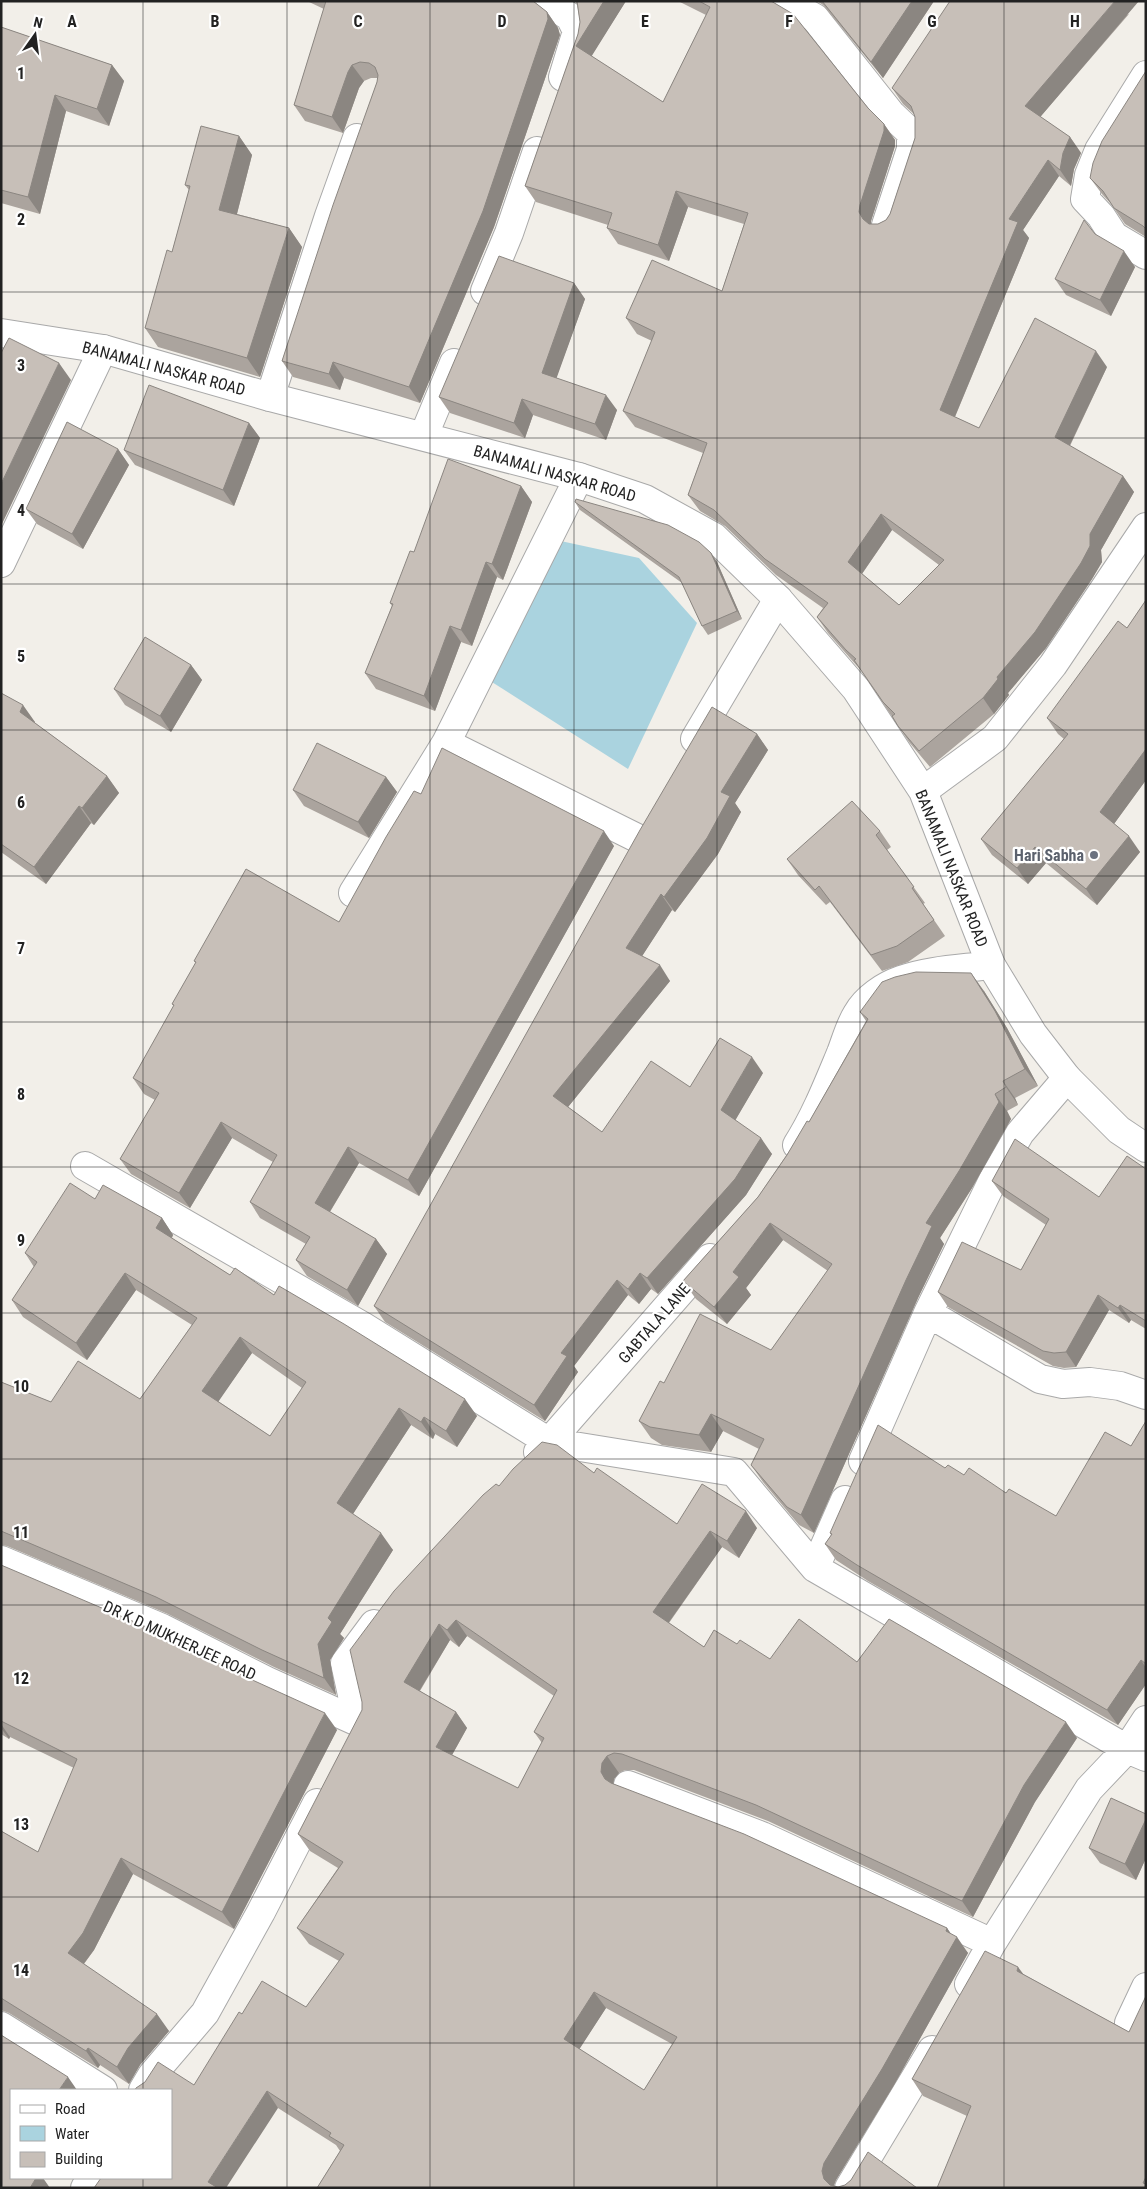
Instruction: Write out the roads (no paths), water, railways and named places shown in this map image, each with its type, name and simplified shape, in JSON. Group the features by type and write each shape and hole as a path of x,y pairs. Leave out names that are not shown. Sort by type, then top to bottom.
{"street":[{"path":"546,1 570,17 577,31 556,99"},
{"path":"785,1 820,10 891,114 911,133 911,149 886,225"},
{"path":"1146,75 1099,150 1089,175 1086,199 1101,216 1114,236 1146,255"},
{"path":"884,104 900,81"},
{"path":"270,397 328,216 364,119"},
{"path":"474,316 509,233 546,126"},
{"name":"BANAMALI NASKAR ROAD","path":"1,333 103,349 270,397 579,476 645,499 714,537 778,599 856,689 923,791 991,965 1034,1034 1067,1078 1119,1130 1146,1148"},
{"path":"424,435 462,344"},
{"path":"1,563 103,349"},
{"path":"353,893 446,743 579,476"},
{"path":"923,791 995,738 1052,665 1146,527"},
{"path":"682,761 778,599"},
{"path":"446,743 642,829 622,863"},
{"path":"784,1165 804,1134 833,1073 857,1014 871,997 902,979 941,971 991,965"},
{"path":"815,1568 928,1313 993,1180 1020,1133 1067,1078"},
{"path":"85,1166 369,1318 549,1442 734,1472 815,1568 1136,1753"},
{"name":"GABTALA LANE","path":"520,1468 549,1442 726,1241"},
{"path":"928,1313 1040,1379 1063,1384 1090,1382 1120,1386 1146,1395"},
{"name":"DR K D MUKHERJEE ROAD","path":"1,1560 162,1628 267,1681 358,1722"},
{"path":"345,1748 358,1722 345,1663 388,1604"},
{"path":"959,2002 992,1943 1089,1789 1136,1753 1146,1720"},
{"path":"144,2089 152,2076 205,2013 261,1912 327,1782"},
{"path":"628,1785 762,1836 992,1943"},
{"path":"1130,2024 1146,1987"},
{"path":"1,2026 101,2089"},
{"path":"849,2188 945,2026"}],"water":[{"path":"556,540 639,558 697,623 628,769 484,677"}],"place":[{"name":"Hari Sabha","path":"1094,855"}]}
